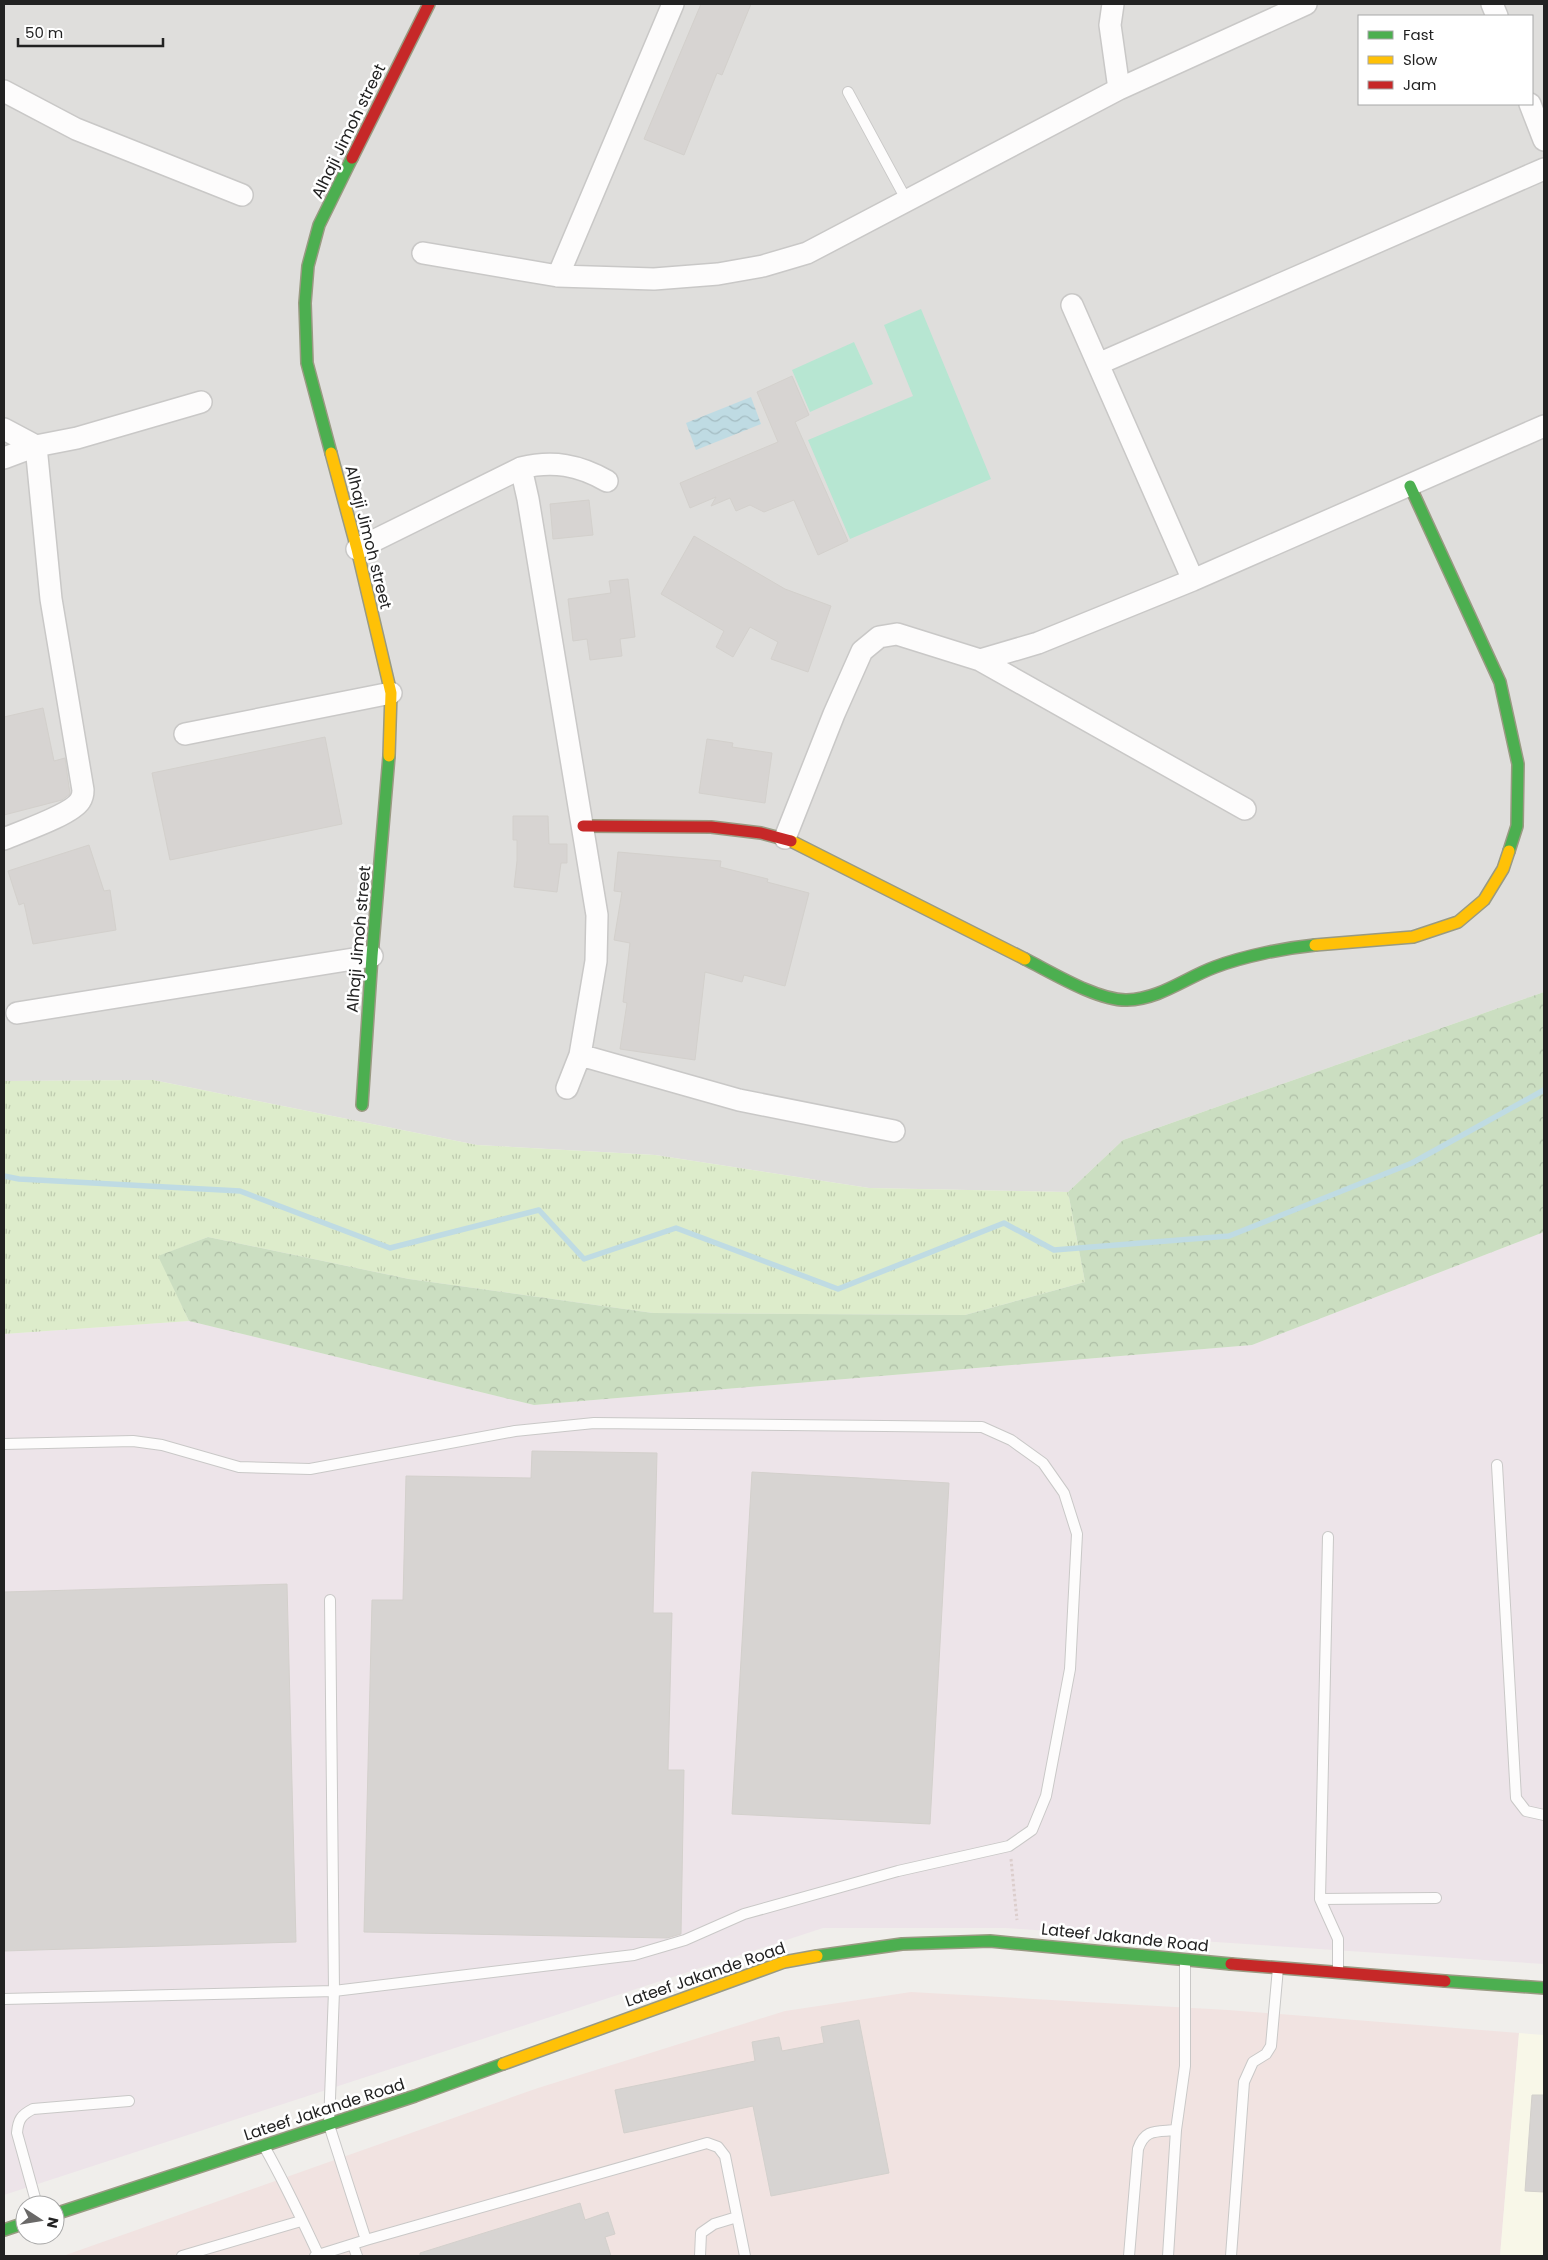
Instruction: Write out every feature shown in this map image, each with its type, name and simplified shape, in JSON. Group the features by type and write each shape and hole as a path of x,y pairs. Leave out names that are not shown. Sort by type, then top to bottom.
{"street":[{"name":"Alhaji Jimoh street","path":"362,1105 372,956 386,820 391,732 391,693 357,549 307,363 305,304 308,266 319,226 429,4"},
{"path":"558,276 673,4"},
{"path":"1114,4 1110,25 1120,89"},
{"path":"422,253 558,276 654,279 718,274 764,266 807,253 1120,89 1306,4"},
{"path":"4,91 76,129 242,195"},
{"path":"1530,105 1544,140"},
{"path":"1098,364 1544,169"},
{"path":"1072,305 1193,580"},
{"path":"4,458 36,446 77,438 201,402"},
{"path":"980,660 1038,644 1193,580 1544,426"},
{"path":"4,429 36,446"},
{"path":"4,839 50,820 74,807 81,800 84,790 51,599 36,446"},
{"path":"357,549 521,468 540,463 568,466 590,472 607,482"},
{"path":"521,468 528,500 597,916 596,960 580,1056 567,1088"},
{"path":"583,826 673,826 758,831 785,838 1091,992 1126,1000 1165,992 1215,967 1292,947 1413,937 1458,922 1484,900 1503,869 1517,826 1518,764 1500,682 1410,486"},
{"path":"785,838 834,714 862,651 879,637 897,634 980,660 1245,809"},
{"path":"185,734 391,693"},
{"path":"17,1013 372,956"},
{"path":"580,1056 738,1100 894,1131"},
{"name":"Lateef Jakande Road","path":"65,2211 329,2126 784,1962 845,1950 892,1944 942,1941 1019,1942 1185,1960 1544,1988"}],"lane":[{"path":"848,92 907,200"},
{"path":"4,1444 133,1441 162,1445 238,1467 310,1469 515,1431 594,1423 982,1427 1011,1440 1042,1463 1064,1493 1076,1534 1070,1668 1046,1796 1032,1830 1009,1846 898,1871 754,1912 685,1940 634,1955 334,1991 4,1999"},
{"path":"1497,1465 1516,1798 1526,1810 1544,1815"},
{"path":"1328,1537 1320,1899 1338,1939 1338,1973"},
{"path":"330,1600 334,1991 329,2126 366,2240"},
{"path":"1320,1899 1436,1898"},
{"path":"1168,2256 1176,2130 1185,2066 1185,1960"},
{"path":"1231,2256 1244,2082 1252,2062 1266,2054 1271,2046 1278,1967"},
{"path":"34,2195 17,2133 18,2122 23,2114 33,2109 129,2101"},
{"path":"1129,2256 1138,2150 1142,2138 1150,2133 1176,2130"},
{"path":"264,2146 291,2195 318,2256 366,2240 707,2143 718,2146 725,2156 745,2256"},
{"path":"700,2256 701,2233 714,2224 737,2217"},
{"path":"182,2256 301,2221"},
{"path":"353,2245 357,2256"}],"path":[{"path":"1009,1846 1019,1942"}],"shaded area":[{"path":"4,4 1544,4 1544,992 1123,1140 1068,1192 869,1188 655,1155 477,1145 153,1080 4,1081"},
{"path":"1544,1232 1544,1964 1005,1928 823,1928 4,2195 4,1334 189,1321 534,1405 1252,1345"},
{"path":"911,1992 1228,2010 1519,2033 1500,2256 63,2256 538,2088 785,2011"},
{"path":"1519,2033 1544,2035 1544,2256 1500,2256"}],"green space":[{"path":"921,309 991,479 850,539 808,440 913,396 884,325"},
{"path":"854,342 873,384 810,412 792,370"},
{"path":"1544,992 1544,1232 1252,1345 534,1405 189,1321 158,1256 208,1237 409,1279 653,1313 965,1315 1085,1282 1068,1192 1123,1140"},
{"path":"153,1080 477,1145 655,1155 869,1188 1068,1192 1085,1282 965,1315 653,1313 409,1279 208,1237 159,1256 189,1321 4,1334 4,1081"}],"water":[{"path":"751,397 761,424 696,450 686,423"}],"building":[{"path":"701,4 751,4 722,75 717,73 684,155 644,139"},
{"path":"792,376 809,415 795,422 848,541 818,555 794,500 764,512 750,505 736,511 730,498 711,506 716,497 690,508 680,483 778,442 757,392"},
{"path":"589,500 593,535 553,539 550,504"},
{"path":"694,536 785,589 831,606 808,672 771,659 778,642 750,627 733,657 716,647 724,631 661,594"},
{"path":"628,579 635,637 620,639 622,656 590,660 587,639 573,641 568,599 611,593 609,581"},
{"path":"43,708 54,761 65,758 70,794 62,800 4,815 4,717"},
{"path":"325,737 342,824 170,860 152,773"},
{"path":"707,739 733,743 732,747 772,753 765,803 699,793"},
{"path":"513,816 548,816 549,844 567,844 567,863 561,863 557,892 514,887 517,840 513,840"},
{"path":"89,845 104,891 110,890 116,930 33,944 24,903 19,905 8,871"},
{"path":"618,852 721,861 720,867 768,879 767,882 809,893 785,986 744,975 742,982 705,972 695,1060 620,1049 627,1003 623,1002 630,943 614,940 622,892 614,891"},
{"path":"532,1451 657,1453 653,1613 672,1613 668,1770 684,1770 681,1934 667,1938 364,1932 372,1600 403,1600 406,1476 531,1478"},
{"path":"752,1472 949,1483 930,1824 732,1814"},
{"path":"287,1584 296,1942 4,1951 4,1592"},
{"path":"859,2020 889,2173 771,2196 753,2106 624,2133 615,2090 755,2061 752,2042 779,2037 782,2051 824,2043 821,2027"},
{"path":"1532,2095 1544,2095 1544,2192 1525,2191"},
{"path":"580,2203 585,2220 608,2212 615,2234 605,2237 611,2256 420,2256 420,2253"}],"waterway":[{"path":"4,1176 19,1179 240,1191 390,1248 539,1210 584,1259 676,1228 838,1289 1004,1223 1054,1250 1229,1236 1412,1163 1544,1090"}],"traffic: fast":[{"path":"331,453 307,363 305,303 308,266 319,225 352,158"},
{"path":"1410,486 1500,682 1518,764 1517,826 1509,851"},
{"path":"362,1105 372,956 389,756"},
{"path":"1025,959 1089,991 1102,996 1127,1000 1139,999 1161,992 1215,967 1239,959 1278,950 1315,945"},
{"path":"817,1956 902,1944 990,1941 1231,1964"},
{"path":"1445,1981 1544,1988"},
{"path":"65,2211 415,2096 503,2064"},
{"path":"4,2230 15,2226"}],"traffic: slow":[{"path":"331,453 357,549 391,693 389,756"},
{"path":"791,841 1025,959"},
{"path":"1315,945 1413,937 1458,922 1484,900 1503,869 1509,851"},
{"path":"503,2064 784,1962 817,1956"}],"traffic: jam":[{"path":"352,158 429,4"},
{"path":"583,826 711,827 761,833 791,841"},
{"path":"1231,1964 1445,1981"}]}
